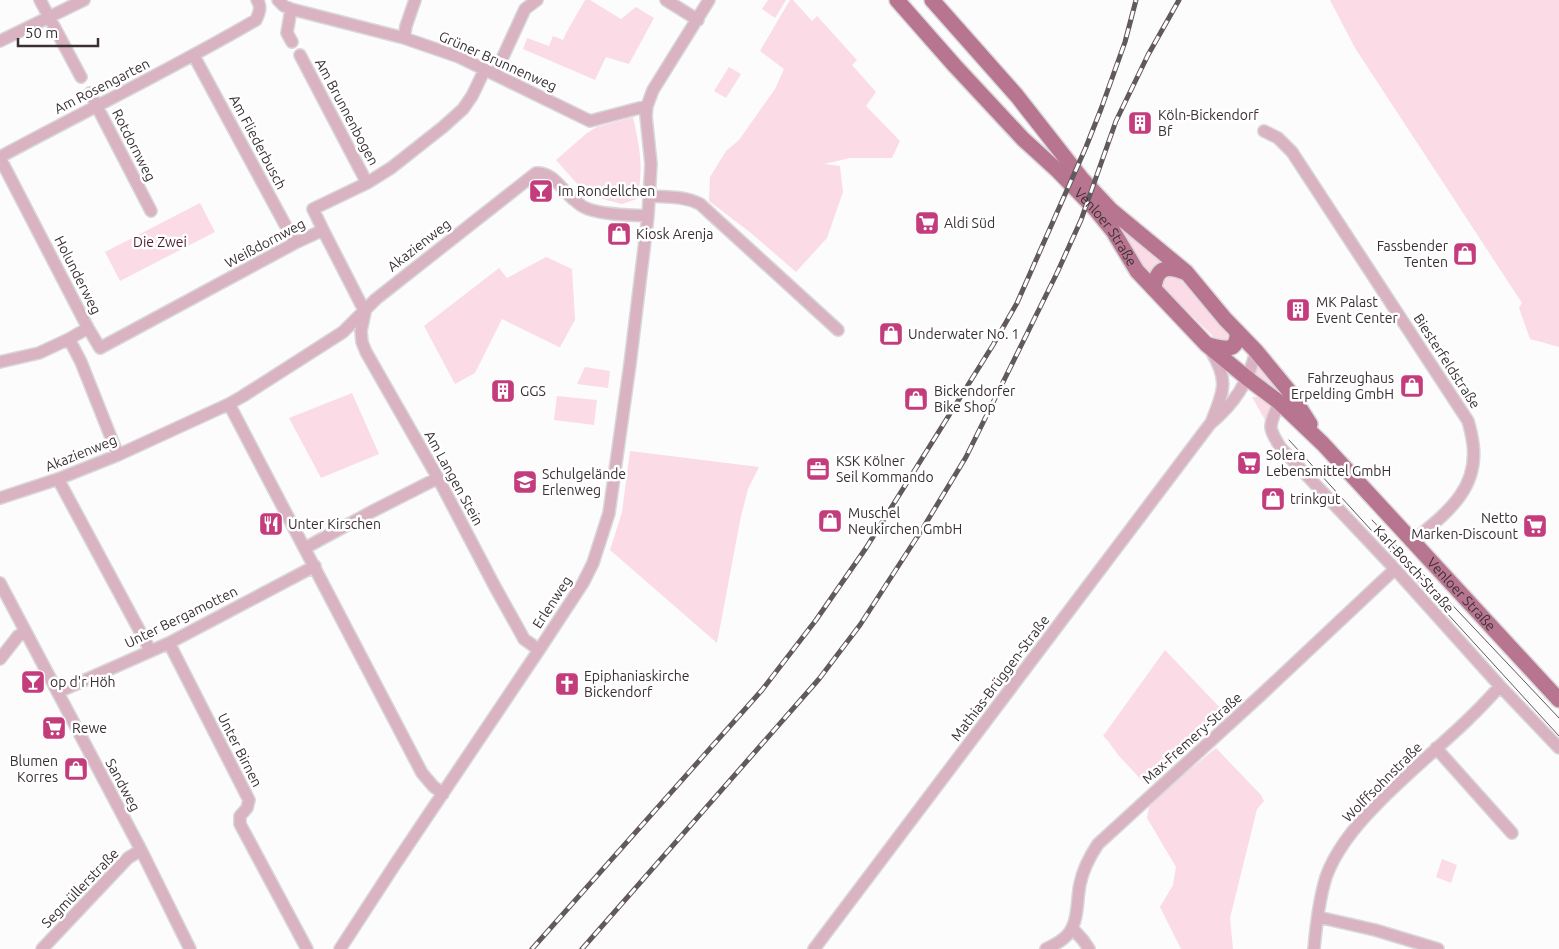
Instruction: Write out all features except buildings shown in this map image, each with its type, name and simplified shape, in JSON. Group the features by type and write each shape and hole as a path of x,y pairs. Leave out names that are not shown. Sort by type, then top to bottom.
{"main road":[{"name":"Venloer Straße","path":"897,0 1023,139 1096,210 1113,231 1137,271 1154,289 1207,345 1279,402 1323,444 1559,700"},
{"name":"Venloer Straße","path":"932,0 1018,96 1070,166 1098,197 1186,272 1237,332 1256,351 1289,391 1323,444"},
{"path":"1154,289 1155,278 1158,272 1174,268 1186,272"},
{"path":"1207,345 1227,349 1233,347 1238,339 1237,332"}],"street":[{"path":"40,0 81,77"},
{"path":"0,41 84,0"},
{"name":"Grüner Brunnenweg","path":"278,0 284,6 291,9 404,38 459,57 590,120 647,106"},
{"path":"404,38 415,0"},
{"name":"Weißdornweg","path":"88,328 100,348 295,243 323,230 313,209 367,183 413,151 463,109 490,72 525,9 537,0"},
{"path":"666,0 698,20"},
{"path":"648,216 650,164 646,125 647,106 653,90 709,0"},
{"name":"Am Rosengarten","path":"0,157 96,105 194,56 256,20 260,10 259,2"},
{"path":"291,9 287,33 292,42"},
{"name":"Am Brunnenbogen","path":"300,55 367,183"},
{"name":"Am Fliederbusch","path":"194,56 295,243"},
{"name":"Rotdornweg","path":"90,93 151,211"},
{"name":"Biesterfeldstraße","path":"1264,131 1278,138 1292,152 1468,421 1473,445 1472,471 1465,490 1451,508 1413,541"},
{"name":"Holunderweg","path":"0,157 88,328 69,339"},
{"name":"Akazienweg","path":"0,498 58,479 118,455 229,404 343,332 365,312 376,298 536,173 550,176 568,195 584,207 603,212 648,216"},
{"path":"650,196 677,197 700,204 838,330"},
{"name":"Erlenweg","path":"340,949 583,583 593,563 609,513 618,458 648,216"},
{"path":"323,230 365,312"},
{"name":"Am Langen Stein","path":"365,312 361,331 362,342 366,352 438,478 524,639 539,650"},
{"path":"0,362 39,353 69,339 81,362 118,455"},
{"name":"Mathias-Brüggen-Straße","path":"1207,345 1217,361 1223,388 1222,397 1210,424"},
{"name":"Mathias-Brüggen-Straße","path":"814,949 1210,424 1224,412 1240,392 1248,378 1256,351"},
{"name":"Karl-Bosch-Straße","path":"1279,402 1270,426 1271,432 1281,448 1559,748"},
{"path":"229,404 422,773 443,794"},
{"path":"305,548 438,478"},
{"path":"58,479 150,650"},
{"name":"Unter Bergamotten","path":"58,692 169,643 315,566"},
{"name":"Max-Fremery-Straße","path":"1072,928 1076,919 1080,884 1088,859 1098,844 1395,569"},
{"name":"Sandweg","path":"0,583 141,850 190,949"},
{"path":"0,659 18,636 26,632"},
{"name":"Unter Birnen","path":"169,643 249,800 247,808 240,816 240,824 307,949"},
{"name":"Wolffsohnstraße","path":"1314,949 1326,877 1335,856 1361,819 1474,713 1500,686"},
{"name":"Wolffsohnstraße","path":"1436,748 1512,833"},
{"name":"Segmüllerstraße","path":"42,949 128,858 141,850"},
{"path":"1318,917 1375,930 1438,949"},
{"path":"1046,949 1064,939 1072,928 1089,949"}],"green space":[{"path":"585,0 590,0 621,19 636,7 654,18 629,64 606,57 595,80 523,49 527,38 549,46 553,36 563,40"},
{"path":"768,0 786,0 775,18 762,9"},
{"path":"790,0 793,0 812,21 817,16 857,60 852,65 876,92 866,106 900,141 892,158 850,158 824,164 840,166 843,192 827,238 796,272 751,233 709,201 710,177 726,151 739,140 775,89 784,69 760,51"},
{"path":"1330,0 1559,0 1559,347 1530,339 1519,308 1522,303 1355,48"},
{"path":"729,67 741,74 726,98 714,91"},
{"path":"633,117 641,167 637,199 622,204 587,195 556,160 587,133 597,127"},
{"name":"Die Zwei","path":"200,203 215,232 120,281 105,252"},
{"path":"1109,216 1167,261 1149,273 1139,263"},
{"path":"546,257 572,269 575,320 561,348 502,319 475,373 455,384 424,326 499,268 507,278"},
{"path":"1172,274 1179,278 1232,334 1227,342 1216,339 1163,288 1165,276"},
{"path":"1257,358 1294,407 1252,377"},
{"path":"585,367 610,371 608,388 577,384"},
{"path":"352,393 379,454 321,478 289,418"},
{"path":"557,396 597,400 594,425 554,420"},
{"path":"1252,397 1260,397 1270,403 1269,414 1265,420"},
{"path":"630,451 759,467 748,489 741,516 717,643 610,550 622,512"},
{"path":"1165,650 1225,713 1146,785 1103,736"},
{"path":"1216,748 1261,795 1264,801 1257,809 1230,918 1233,949 1181,949 1160,907 1173,885 1176,867 1147,818 1150,802"},
{"path":"1442,859 1457,865 1451,883 1436,877"}],"tram line":[{"path":"1289,440 1559,736"},
{"path":"1372,520 1559,718"}],"railway":[{"path":"532,949 762,690 816,620 866,548 993,345 1017,303 1101,109 1125,42 1136,0"},
{"path":"582,949 819,679 860,625 923,528 966,457 1057,273 1081,220 1116,121 1148,55 1179,0"}],"place":[{"name":"Köln-Bickendorf Bf","path":"1140,123"},
{"name":"Im Rondellchen","path":"541,191"},
{"name":"Aldi Süd","path":"927,223"},
{"name":"Kiosk Arenja","path":"619,234"},
{"name":"Fassbender Tenten","path":"1465,254"},
{"name":"MK Palast Event Center","path":"1298,310"},
{"name":"Underwater No. 1","path":"891,334"},
{"name":"Fahrzeughaus Erpelding GmbH","path":"1412,386"},
{"name":"GGS","path":"503,391"},
{"name":"Bickendorfer Bike Shop","path":"916,399"},
{"name":"Solera Lebensmittel GmbH","path":"1249,463"},
{"name":"KSK Kölner Seil Kommando","path":"818,469"},
{"name":"Schulgelände Erlenweg","path":"525,482"},
{"name":"trinkgut","path":"1273,499"},
{"name":"Muschel Neukirchen GmbH","path":"830,521"},
{"name":"Unter Kirschen","path":"271,524"},
{"name":"Netto Marken-Discount","path":"1535,526"},
{"name":"op d'r Höh","path":"33,682"},
{"name":"Epiphaniaskirche Bickendorf","path":"567,684"},
{"name":"Rewe","path":"54,728"},
{"name":"Blumen Korres","path":"76,769"}]}
